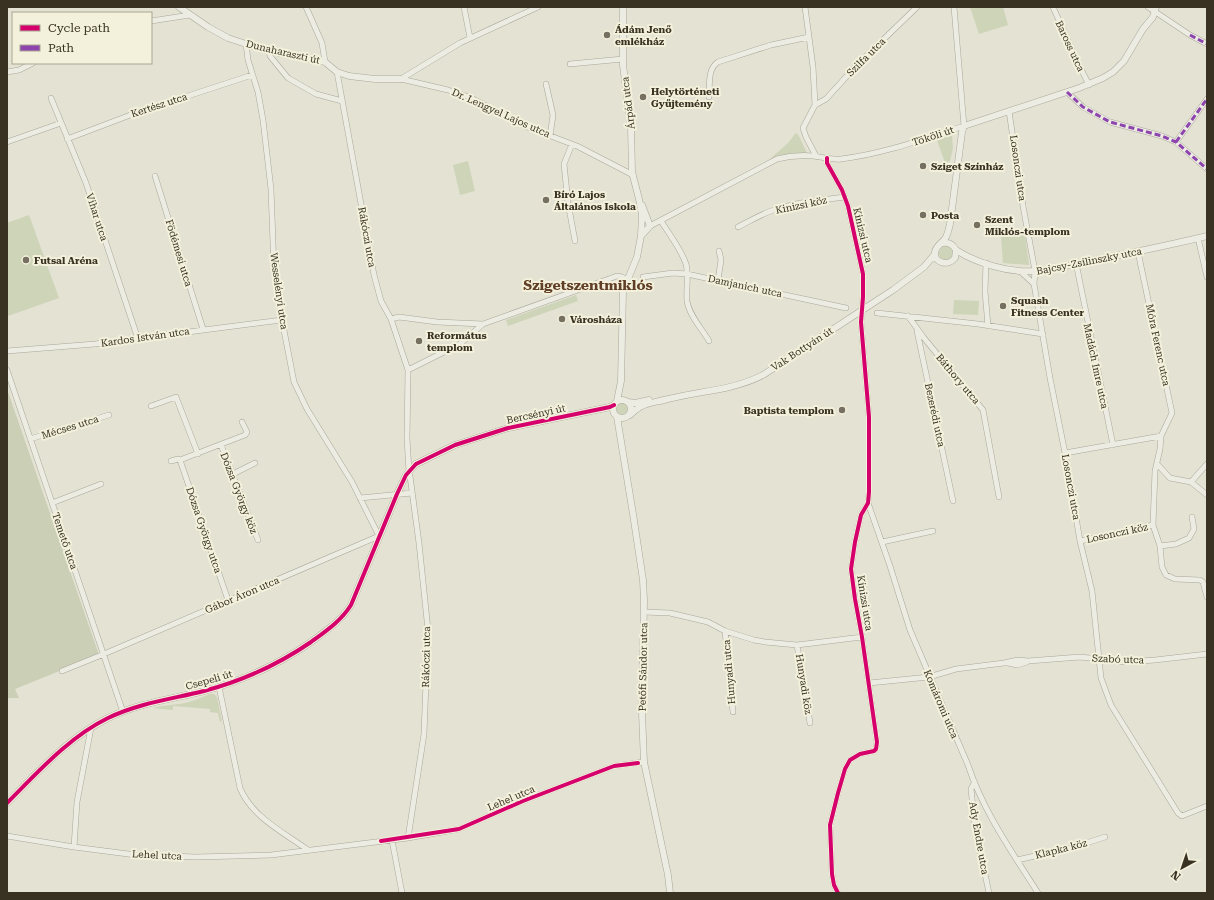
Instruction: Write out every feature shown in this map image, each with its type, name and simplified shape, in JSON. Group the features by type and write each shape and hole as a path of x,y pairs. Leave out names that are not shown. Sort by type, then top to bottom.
{"street":[{"name":"Dunaharaszti út","path":"178,7 228,38 269,51 325,62"},
{"path":"306,7 322,43 325,62 337,72"},
{"path":"464,7 470,38"},
{"path":"401,80 460,42 538,7"},
{"name":"Árpád utca","path":"623,7 623,59 631,127 631,155 633,176 642,215 641,236 637,257 627,280"},
{"path":"805,7 813,67 815,105 803,128 816,156"},
{"name":"Szilfa utca","path":"815,105 826,99 856,66 917,7"},
{"path":"942,243 945,242 951,244 956,250 955,258 950,263 940,262 935,254 936,248 946,237 950,224 964,126 954,7"},
{"name":"Baross utca","path":"1053,7 1088,85"},
{"path":"1153,8 1190,35 1207,44"},
{"name":"Tököli út","path":"650,226 777,159 789,156 816,156 838,159 862,156 903,146 1088,85 1103,78 1119,66 1128,55 1153,8"},
{"path":"152,21 190,15"},
{"path":"709,97 711,71 715,64 771,45 809,37"},
{"name":"Wesselényi utca","path":"246,44 248,60 258,92 263,120 271,189 274,270 294,382 310,414 360,498 379,536"},
{"path":"269,51 270,56 288,78 316,94 342,101"},
{"path":"570,64 623,59"},
{"path":"7,72 19,70 31,64"},
{"name":"Rákóczi utca","path":"337,72 374,275 381,301 391,318 408,370 407,439 428,630 424,734 408,838"},
{"name":"Dr. Lengyel Lajos utca","path":"337,72 349,76 401,80 418,83 469,97 527,127 572,144 633,176"},
{"path":"413,72 418,83"},
{"name":"Kertész utca","path":"67,140 132,114 252,75"},
{"path":"546,84 553,115 550,136"},
{"path":"1067,92 1083,107 1110,122 1149,132 1176,142 1207,169"},
{"name":"Vihar utca","path":"51,98 86,183 138,339"},
{"path":"1176,142 1207,99"},
{"name":"Losonczi utca","path":"1009,111 1033,264 1034,284 1080,541 1092,591 1101,678 1111,705 1178,813 1182,816 1207,806"},
{"path":"7,142 61,123"},
{"path":"572,144 564,164 574,240"},
{"name":"Kinizsi utca","path":"827,158 828,163 845,196 863,274 861,322 869,417 870,449 868,503 861,515 851,569 874,716 877,745 874,751 860,754 850,760 838,793 830,825 832,874 834,885 838,893"},
{"name":"Födémesi utca","path":"155,176 202,329"},
{"name":"Kinizsi köz","path":"738,227 756,217 794,204 845,196"},
{"name":"Árpád utca","path":"639,199 650,226"},
{"path":"660,221 672,238 685,262 687,274 687,302 689,308 709,341"},
{"path":"950,224 951,244"},
{"path":"641,236 650,226"},
{"name":"Bajcsy-Zsilinszky utca","path":"955,258 971,259 1020,271 1034,272 1138,252 1207,236"},
{"path":"1198,238 1207,277"},
{"name":"Bajcsy-Zsilinszky utca","path":"956,250 971,259"},
{"path":"718,280 721,260 719,251"},
{"name":"Móra Ferenc utca","path":"1138,252 1172,413 1161,436 1154,493 1153,525"},
{"name":"Vak Bottyán út","path":"626,401 635,403 651,399 674,397 732,387 756,378 917,273 928,264 935,254"},
{"name":"Vak Bottyán út","path":"917,273 940,262"},
{"path":"986,263 988,326"},
{"name":"Madách Imre utca","path":"1076,263 1113,445"},
{"path":"1020,271 1034,284"},
{"name":"Damjanich utca","path":"643,277 673,273 687,274 846,308"},
{"path":"408,370 460,344 483,324 617,276 627,280 622,296 623,314 621,381 622,395 631,409 628,416 620,419 616,416 613,410 621,381"},
{"path":"877,313 1043,334"},
{"name":"Báthory utca","path":"908,316 983,410 998,497"},
{"path":"391,318 399,317 437,322 483,324"},
{"name":"Kardos István utca","path":"7,351 95,344 202,329 282,320"},
{"name":"Bezerédi utca","path":"917,329 953,500"},
{"name":"Temető utca","path":"7,370 123,712"},
{"path":"151,406 176,397 198,454"},
{"name":"Vak Bottyán út","path":"628,416 642,406 674,397"},
{"path":"616,403 626,401"},
{"name":"Bercsényi út","path":"379,536 397,494 416,464 473,439 508,428 580,414 610,407 616,403"},
{"name":"Bercsényi út","path":"580,414 606,413 616,416"},
{"name":"Mécses utca","path":"30,439 109,415"},
{"name":"Petőfi Sándor utca","path":"616,416 643,580 644,612 642,713 644,762 668,876 670,893"},
{"name":"Petőfi Sándor utca","path":"621,440 628,416"},
{"path":"171,461 178,459 180,460 198,454 246,434 242,422"},
{"path":"1065,453 1161,436"},
{"name":"Dózsa György köz","path":"220,445 233,474 258,540"},
{"name":"Dózsa György utca","path":"180,460 228,600"},
{"path":"233,474 256,464"},
{"path":"1157,464 1170,478 1191,482 1207,495"},
{"path":"1191,482 1207,464"},
{"path":"52,503 101,484"},
{"path":"360,498 412,493"},
{"name":"Komáromi utca","path":"868,503 910,630 968,765 974,783 982,801 1038,893"},
{"path":"1160,546 1176,544 1189,538 1194,529 1192,517"},
{"path":"1153,525 1160,546 1162,567 1166,575 1175,579 1200,580 1204,582 1207,597"},
{"name":"Losonczi köz","path":"1080,541 1153,525"},
{"path":"882,542 933,531"},
{"name":"Gábor Áron utca","path":"62,671 379,536"},
{"name":"Csepeli út","path":"7,803 60,751 91,728 108,718 154,702 219,687 255,673 294,654 342,617 353,599 379,536"},
{"name":"Hunyadi utca","path":"644,612 670,613 693,618 708,622 725,631 754,640 798,645 862,637"},
{"name":"Hunyadi utca","path":"725,631 733,712"},
{"name":"Hunyadi köz","path":"798,645 810,723"},
{"name":"Szabó utca","path":"869,683 929,677 956,669 1018,660 1028,661 1080,657 1126,662 1207,654"},
{"path":"219,687 243,797 259,815 308,850"},
{"path":"74,847 77,802 91,728"},
{"name":"Lehel utca","path":"7,836 136,855 196,857 264,855 308,850 408,838 459,829 523,801 614,766 644,762"},
{"name":"Ady Endre utca","path":"974,783 971,790 975,826 989,893"},
{"name":"Klapka köz","path":"1017,860 1071,848 1105,837"},
{"path":"392,840 402,893"}],"green space":[{"path":"970,7 1003,7 1008,25 979,34"},
{"path":"796,133 807,153 780,155 770,159 788,143"},
{"path":"952,135 953,148 950,161 945,163 937,140"},
{"path":"468,161 475,191 460,195 453,165"},
{"name":"Futsal Aréna","path":"29,215 59,298 8,316 7,223"},
{"path":"1025,234 1029,265 1003,263 1001,236"},
{"path":"943,246 949,246 953,250 953,256 949,260 943,260 939,256 939,250"},
{"path":"576,295 578,301 508,326 506,320"},
{"path":"954,300 979,301 978,315 953,314"},
{"path":"7,389 99,655 15,689 19,698 7,698"},
{"path":"622,403 626,405 628,409 626,413 622,415 618,413 616,409 618,405"},
{"path":"214,694 217,697 222,721 220,722 218,713 210,712 210,709 173,706 173,710 153,708 185,703"}],"marked path":[{"path":"1190,35 1207,44"},
{"path":"1067,92 1083,107 1110,122 1162,136 1176,142 1207,169"},
{"path":"1176,142 1207,99"}],"cycle path":[{"path":"827,158 827,163 842,190 848,206 863,274 861,322 869,417 869,492 868,503 861,515 851,569 877,742 876,749 874,751 860,754 850,760 845,769 838,793 830,825 832,874 834,885 838,893"},
{"path":"7,803 42,767 67,745 80,735 108,718 144,705 204,691 246,677 286,658 311,642 333,625 343,616 351,605 397,494 406,475 416,464 455,445 508,428 614,405"},
{"path":"381,841 459,829 523,801 614,766 638,763"}],"place":[{"name":"Ádám Jenő emlékház","path":"607,35"},
{"name":"Helytörténeti Gyűjtemény","path":"643,97"},
{"name":"Sziget Színház","path":"923,166"},
{"name":"Bíró Lajos Általános Iskola","path":"546,200"},
{"name":"Posta","path":"923,215"},
{"name":"Szent Miklós-templom","path":"977,225"},
{"name":"Futsal Aréna","path":"26,260"},
{"name":"Squash Fitness Center","path":"1003,306"},
{"name":"Városháza","path":"562,319"},
{"name":"Református templom","path":"419,341"},
{"name":"Baptista templom","path":"842,410"}],"district":[{"name":"Szigetszentmiklós","path":"588,285"}]}
